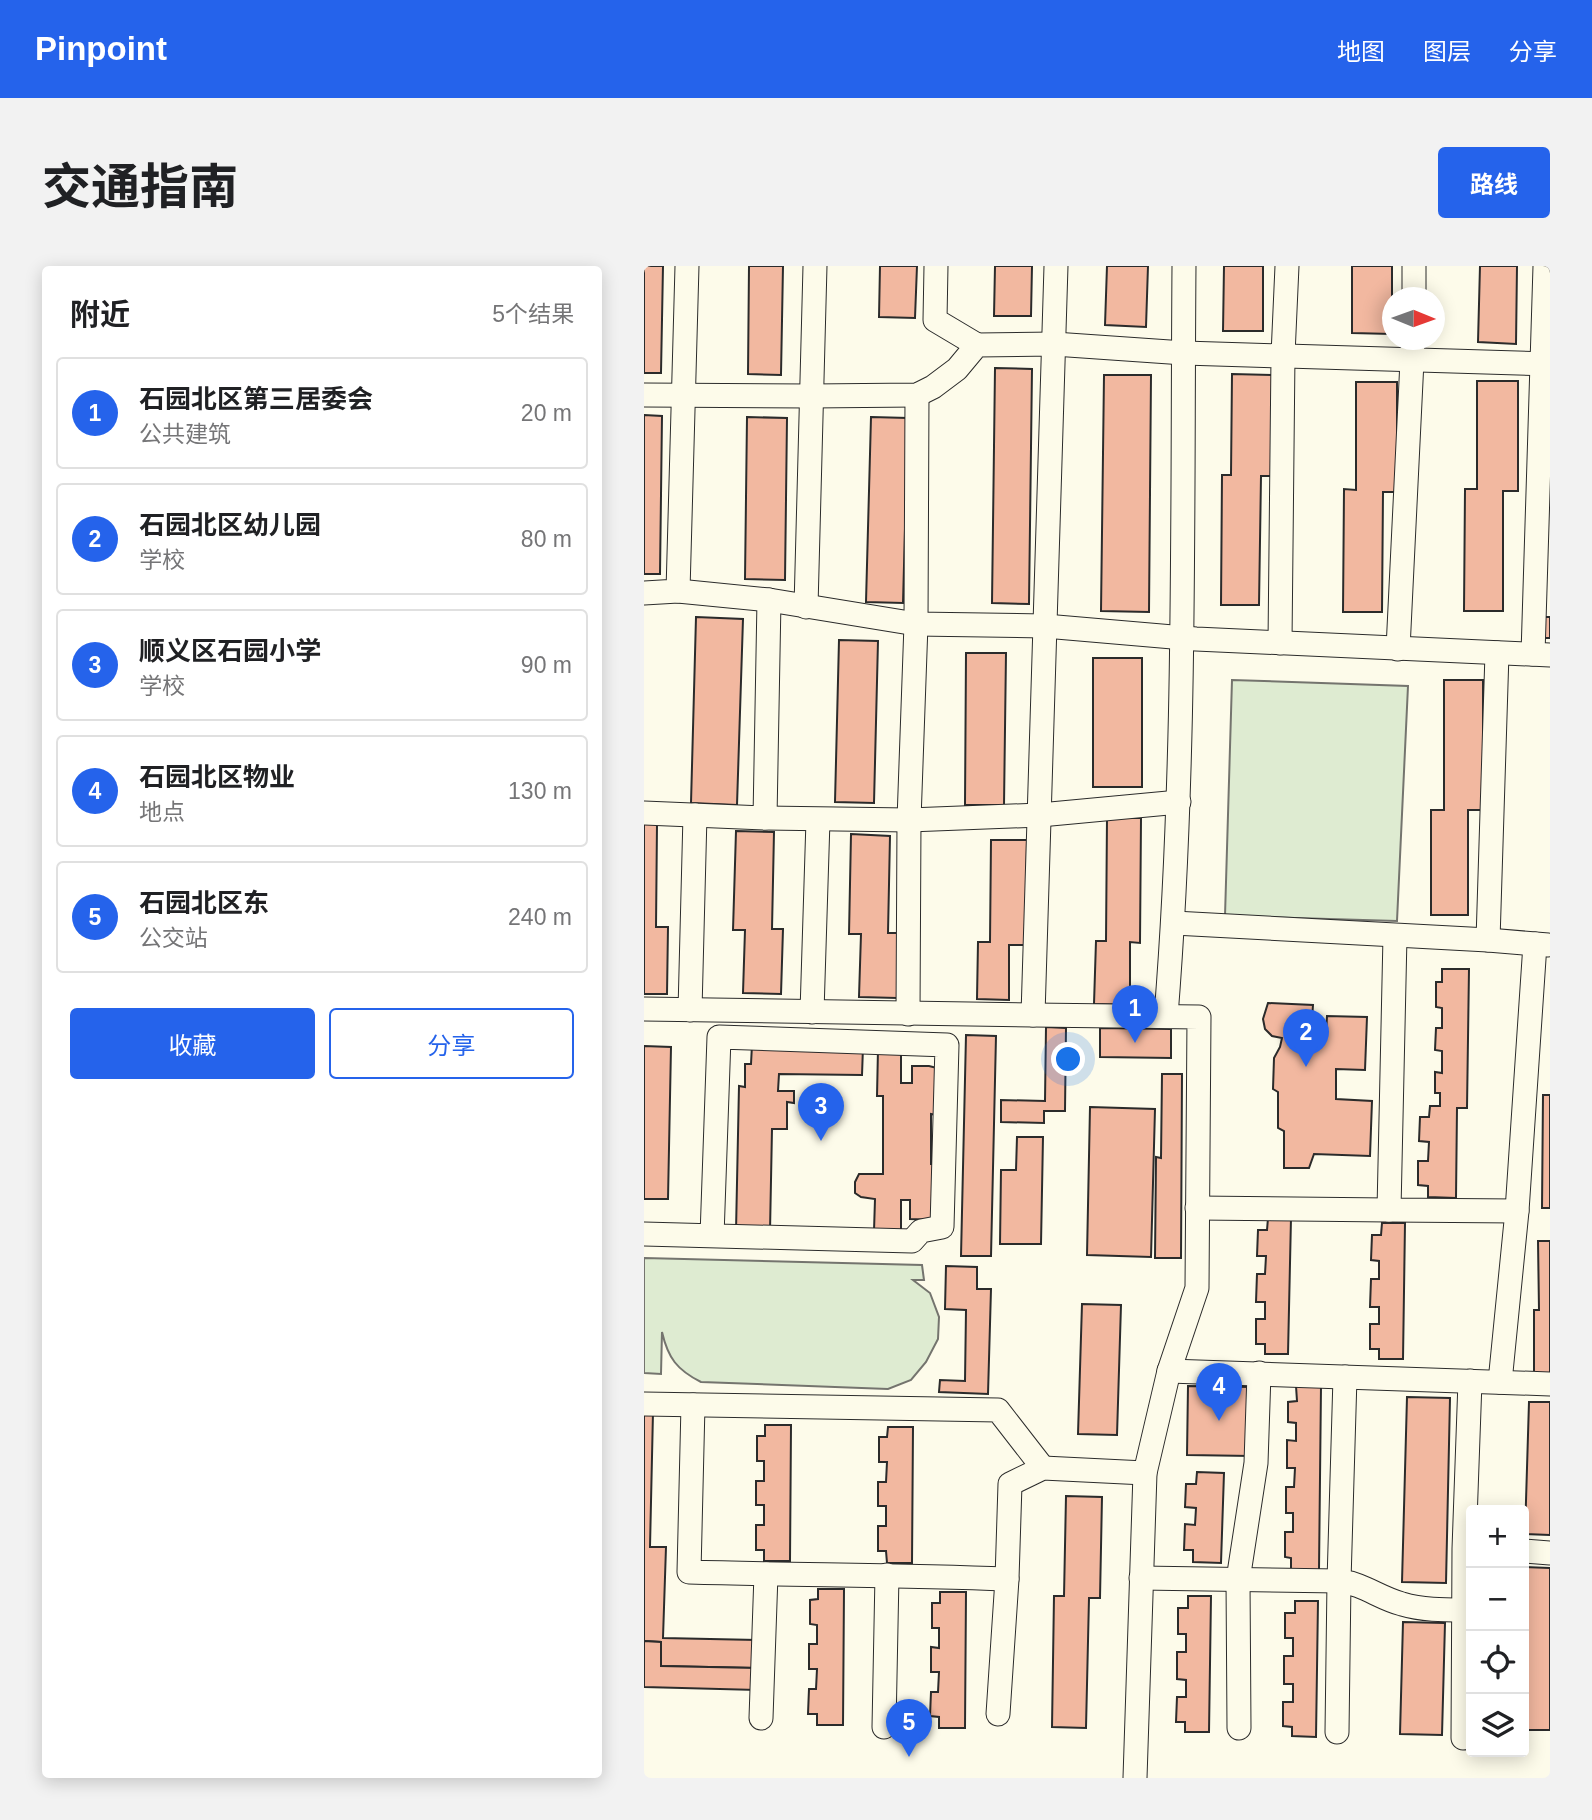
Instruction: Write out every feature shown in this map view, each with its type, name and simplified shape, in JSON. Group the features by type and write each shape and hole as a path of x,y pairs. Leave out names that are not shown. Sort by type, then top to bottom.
{"street":[{"path":"678,591 687,266"},
{"path":"806,607 815,266"},
{"path":"936,266 935,320 977,345 1054,344 1184,353 1283,355 1413,350 1546,364"},
{"path":"1033,1015 1056,266"},
{"path":"1166,1016 1174,923 1179,802 1184,266"},
{"path":"1280,643 1283,355 1287,266"},
{"path":"1414,266 1414,287"},
{"path":"644,593 678,591 769,600 916,624 1045,625 1182,638 1541,654 1545,266"},
{"path":"644,395 917,395 957,369 977,345"},
{"path":"1398,649 1413,350"},
{"path":"908,1014 909,820 916,624 917,395"},
{"path":"765,818 769,600"},
{"path":"1488,940 1497,653"},
{"path":"644,813 818,820 909,820 1040,815 1179,802"},
{"path":"690,1010 695,815"},
{"path":"812,1012 818,820"},
{"path":"1174,923 1542,944 1500,1382"},
{"path":"1389,1210 1395,936"},
{"path":"644,1009 1199,1017 1197,1288 1169,1371 1145,1473 1135,1778"},
{"path":"644,1234 712,1236 912,1241 920,1231 942,1227 947,1045 719,1037 712,1236"},
{"path":"1197,1208 1517,1211"},
{"path":"1169,1371 1550,1384"},
{"path":"1239,1728 1238,1580 1256,1463 1259,1373"},
{"path":"1337,1732 1345,1377"},
{"path":"1469,1505 1470,1381"},
{"path":"644,1404 999,1410 1043,1468"},
{"path":"694,1405 689,1572 1007,1579"},
{"path":"998,1714 1010,1484 1043,1468 1145,1473"},
{"path":"1529,1552 1550,1553"},
{"path":"1462,1738 1467,1568"},
{"path":"761,1718 766,1574"},
{"path":"884,1727 887,1575"},
{"path":"1140,1578 1339,1581 1354,1583 1401,1604 1438,1610 1464,1610"}],"green space":[{"path":"1232,680 1408,686 1397,921 1225,916"},
{"path":"644,1258 922,1265 924,1280 913,1280 930,1293 939,1317 938,1339 926,1362 911,1380 888,1389 701,1382 675,1362 667,1349 662,1332 661,1374 644,1373"}],"building":[{"path":"644,266 663,266 661,373 644,373"},
{"path":"749,266 783,266 781,375 748,374"},
{"path":"880,266 917,266 915,318 879,317"},
{"path":"995,266 1032,266 1031,316 994,316"},
{"path":"1107,266 1148,266 1146,327 1105,325"},
{"path":"1224,266 1263,266 1263,331 1223,331"},
{"path":"1352,266 1392,266 1392,287 1382,287 1382,334 1352,333"},
{"path":"1480,266 1517,266 1516,344 1478,342"},
{"path":"995,368 1032,369 1029,604 992,603"},
{"path":"1232,374 1275,375 1274,476 1261,476 1259,605 1221,605 1222,475 1231,475"},
{"path":"1104,375 1151,375 1149,612 1101,611"},
{"path":"1477,381 1518,381 1518,491 1503,491 1503,611 1464,611 1465,489 1477,489"},
{"path":"1356,382 1397,382 1397,492 1383,492 1382,612 1343,612 1344,489 1356,490"},
{"path":"644,415 662,416 660,574 644,574"},
{"path":"747,417 787,418 785,580 745,579"},
{"path":"871,417 908,418 903,603 866,602"},
{"path":"696,617 743,619 737,805 691,803"},
{"path":"1543,617 1550,617 1550,638 1543,638"},
{"path":"839,640 878,641 874,803 835,802"},
{"path":"966,653 1006,653 1004,805 965,805"},
{"path":"1093,658 1142,658 1142,787 1093,787"},
{"path":"1444,680 1483,680 1483,810 1468,810 1468,915 1431,915 1431,810 1444,810"},
{"path":"1107,818 1141,818 1140,943 1130,942 1130,1005 1094,1004 1096,941 1106,941"},
{"path":"644,824 657,824 656,927 668,927 667,994 644,994"},
{"path":"736,831 774,832 772,929 783,929 781,994 743,993 745,930 733,930"},
{"path":"851,834 890,836 888,933 899,933 897,998 859,997 861,934 849,934"},
{"path":"991,840 1027,840 1026,945 1009,945 1009,1000 977,999 978,942 990,942"},
{"path":"1442,969 1469,969 1467,1108 1457,1108 1456,1198 1428,1197 1428,1186 1418,1185 1418,1161 1428,1161 1429,1142 1419,1141 1420,1117 1429,1117 1430,1106 1440,1106 1440,1093 1435,1093 1435,1072 1442,1073 1442,1051 1435,1050 1436,1028 1442,1028 1442,1008 1436,1007 1436,982 1442,982"},
{"path":"1268,1003 1313,1005 1311,1034 1326,1034 1327,1016 1367,1017 1365,1070 1336,1069 1336,1099 1372,1101 1370,1156 1314,1154 1309,1168 1284,1168 1284,1131 1278,1128 1278,1092 1273,1089 1274,1058 1282,1038 1272,1036 1265,1029 1263,1019"},
{"path":"1046,1027 1066,1028 1065,1111 1044,1111 1044,1123 1001,1122 1001,1100 1045,1101"},
{"path":"1100,1028 1171,1029 1171,1058 1100,1057"},
{"path":"966,1035 996,1036 991,1256 961,1256"},
{"path":"752,1045 863,1047 862,1075 779,1074 778,1091 794,1091 794,1103 787,1102 787,1129 772,1129 770,1231 736,1231 739,1086 745,1087 745,1064 751,1064"},
{"path":"644,1046 671,1047 668,1199 644,1199"},
{"path":"878,1049 901,1049 901,1083 912,1083 912,1066 937,1068 936,1115 931,1114 931,1164 935,1164 935,1220 910,1219 910,1200 901,1200 901,1231 874,1231 875,1199 861,1197 855,1193 855,1182 859,1174 883,1174 883,1096 877,1096"},
{"path":"1162,1074 1182,1074 1181,1258 1155,1258 1156,1157 1161,1158"},
{"path":"1543,1095 1550,1095 1550,1208 1542,1208"},
{"path":"1090,1107 1155,1109 1151,1257 1087,1255"},
{"path":"1017,1137 1043,1137 1041,1244 1000,1244 1001,1170 1016,1170"},
{"path":"1268,1218 1291,1218 1288,1354 1265,1354 1265,1344 1256,1344 1256,1319 1265,1319 1265,1302 1256,1302 1257,1274 1265,1274 1266,1256 1257,1256 1258,1230 1267,1230"},
{"path":"1382,1223 1405,1223 1403,1359 1379,1359 1379,1349 1370,1349 1370,1324 1379,1324 1379,1307 1370,1307 1371,1279 1379,1279 1379,1261 1371,1260 1372,1235 1381,1235"},
{"path":"1538,1241 1550,1241 1550,1374 1534,1374 1534,1310 1539,1310"},
{"path":"946,1266 977,1267 977,1289 991,1289 988,1394 939,1392 940,1380 965,1381 966,1310 945,1309"},
{"path":"1082,1304 1121,1305 1117,1435 1078,1434"},
{"path":"1188,1386 1251,1387 1251,1456 1187,1455"},
{"path":"1296,1386 1321,1386 1319,1570 1291,1570 1291,1558 1285,1557 1285,1532 1293,1532 1293,1513 1286,1513 1286,1487 1294,1487 1295,1468 1287,1468 1287,1440 1296,1441 1296,1423 1288,1422 1288,1402 1297,1401"},
{"path":"1407,1397 1450,1398 1446,1583 1402,1582"},
{"path":"1529,1402 1550,1402 1550,1535 1529,1534 1529,1505 1526,1505"},
{"path":"644,1412 653,1412 650,1547 666,1547 663,1638 757,1640 757,1668 661,1666 661,1642 644,1641"},
{"path":"765,1425 791,1425 790,1561 764,1561 764,1550 756,1550 756,1525 764,1525 764,1505 756,1505 756,1481 764,1481 764,1461 757,1461 757,1436 765,1436"},
{"path":"888,1427 913,1427 912,1563 887,1563 886,1551 878,1551 878,1526 886,1526 886,1506 878,1506 878,1482 886,1482 887,1462 879,1462 879,1437 887,1437"},
{"path":"1197,1472 1224,1473 1221,1563 1193,1562 1193,1550 1184,1550 1185,1524 1195,1525 1196,1508 1185,1507 1186,1484 1196,1484"},
{"path":"1066,1496 1102,1497 1100,1598 1089,1598 1086,1728 1052,1727 1054,1596 1064,1596"},
{"path":"1529,1567 1550,1568 1550,1730 1529,1730"},
{"path":"818,1589 844,1589 843,1725 817,1725 817,1714 808,1714 809,1689 816,1689 817,1669 809,1669 809,1644 817,1644 817,1625 810,1624 810,1600 818,1599"},
{"path":"940,1592 966,1592 965,1728 939,1728 939,1717 930,1716 931,1692 938,1692 939,1672 931,1672 931,1647 939,1648 939,1628 932,1628 932,1603 940,1603"},
{"path":"1188,1596 1211,1596 1209,1732 1185,1732 1185,1722 1176,1722 1177,1697 1186,1697 1186,1680 1177,1679 1177,1652 1186,1652 1186,1634 1178,1634 1178,1608 1188,1608"},
{"path":"1295,1601 1318,1601 1316,1737 1292,1736 1292,1727 1283,1726 1283,1702 1293,1702 1293,1684 1284,1684 1284,1656 1293,1656 1293,1638 1285,1638 1285,1613 1295,1613"},
{"path":"1403,1622 1445,1623 1442,1735 1400,1734"},
{"path":"644,1641 661,1642 661,1666 757,1668 757,1690 644,1687"}],"place":[{"name":"石园北区第三居委会","path":"1135,1043"},
{"name":"石园北区幼儿园","path":"1306,1067"},
{"name":"顺义区石园小学","path":"821,1141"},
{"name":"石园北区物业","path":"1219,1421"},
{"name":"石园北区东","path":"909,1757"}]}
